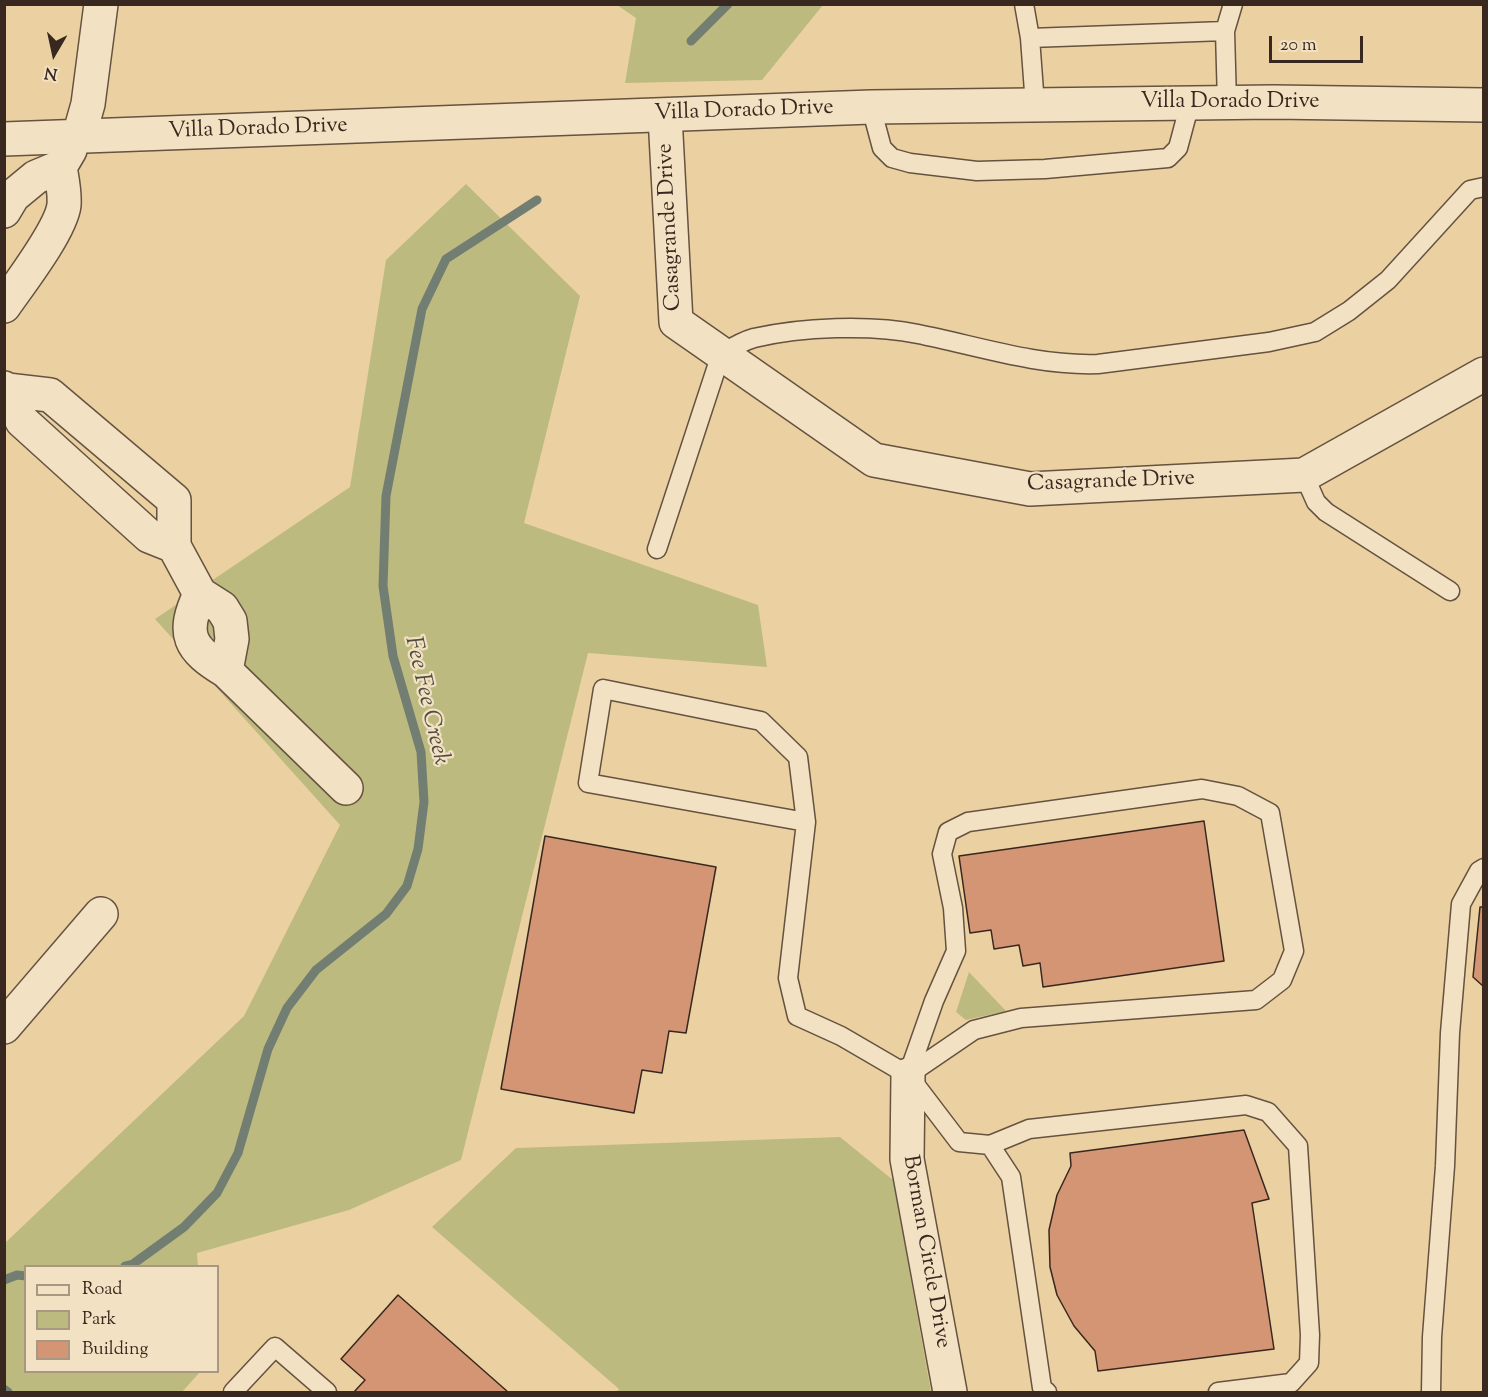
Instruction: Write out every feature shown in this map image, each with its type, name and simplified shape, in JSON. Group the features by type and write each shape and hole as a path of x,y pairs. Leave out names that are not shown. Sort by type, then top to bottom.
{"street":[{"path":"4,211 13,196 36,177 60,167 79,136 88,104 101,4"},
{"name":"Villa Dorado Drive","path":"4,139 871,107 1227,102 1484,105"},
{"name":"Casagrande Drive","path":"665,116 676,322 874,460 1030,489 1304,475 1484,374"},
{"path":"4,306 60,223 64,192 60,167"},
{"path":"6,389 22,421 149,536 174,546"},
{"path":"6,389 50,395 174,500 174,546 200,594 191,613 190,633 195,647 210,662 226,671 346,788"},
{"path":"4,1027 101,914"},
{"name":"Borman Circle Drive","path":"908,1075 907,1159 950,1392"}],"lane":[{"path":"1024,4 1030,38 1035,105"},
{"path":"1227,102 1225,31 1233,4"},
{"path":"1030,38 1225,31"},
{"path":"871,107 882,148 892,158 929,166 977,171 1045,169 1168,158 1178,148 1190,103"},
{"path":"657,549 721,354 752,338 801,331 867,329 917,334 1014,356 1074,365 1098,364 1269,342 1315,332 1349,311 1388,280 1470,190 1484,187"},
{"path":"1304,475 1316,502 1326,512 1450,591"},
{"path":"806,822 588,783 603,689 761,721 798,758 806,822 788,978 797,1016 841,1036 908,1075 959,1142 990,1144 1029,1129 1246,1105 1268,1112 1298,1146 1310,1335 1309,1363 1291,1383 1218,1392"},
{"path":"1202,789 1238,796 1270,813 1294,951 1282,980 1256,1000 1021,1018 974,1030 908,1075 934,1001 956,951 953,908 942,854 948,832 968,822 1202,789"},
{"path":"1431,1392 1432,1337 1444,1166 1450,1033 1461,904 1479,871 1484,868"},
{"path":"990,1144 1011,1177 1042,1388 1047,1392"},
{"path":"233,1392 275,1347 327,1392"}],"green space":[{"path":"617,5 823,5 762,80 625,83 636,18"},
{"path":"466,184 580,296 524,523 758,605 767,667 588,653 461,1160 349,1210 197,1253 198,1265 24,1265 24,1373 199,1373 182,1392 5,1392 5,1243 244,1016 340,825 155,619 350,487 386,260"},
{"path":"969,972 1006,1011 966,1020 956,1012"},
{"path":"840,1137 893,1180 931,1392 617,1392 619,1389 432,1227 516,1148"}],"building":[{"path":"1204,821 1224,961 1043,987 1040,963 1023,966 1019,945 994,949 991,930 970,933 959,856"},
{"path":"545,836 716,867 686,1033 669,1031 662,1073 642,1070 634,1113 501,1089"},
{"path":"1480,907 1484,907 1484,987 1473,977"},
{"path":"1244,1130 1269,1199 1252,1203 1274,1349 1098,1371 1095,1351 1074,1326 1057,1295 1050,1267 1049,1230 1057,1195 1071,1166 1070,1153"},
{"path":"398,1295 508,1392 354,1392 365,1380 341,1359"}],"waterway":[{"name":"Fee Fee Creek","path":"691,41 728,4"},
{"name":"Fee Fee Creek","path":"129,1265 184,1227 217,1193 238,1153 268,1049 287,1008 316,970 386,914 407,886 418,849 424,802 421,752 393,656 383,586 386,496 422,309 446,259 537,200"},
{"name":"Fee Fee Creek","path":"4,1280 17,1275 24,1276"},
{"name":"Fee Fee Creek","path":"4,1389 8,1392"}]}
